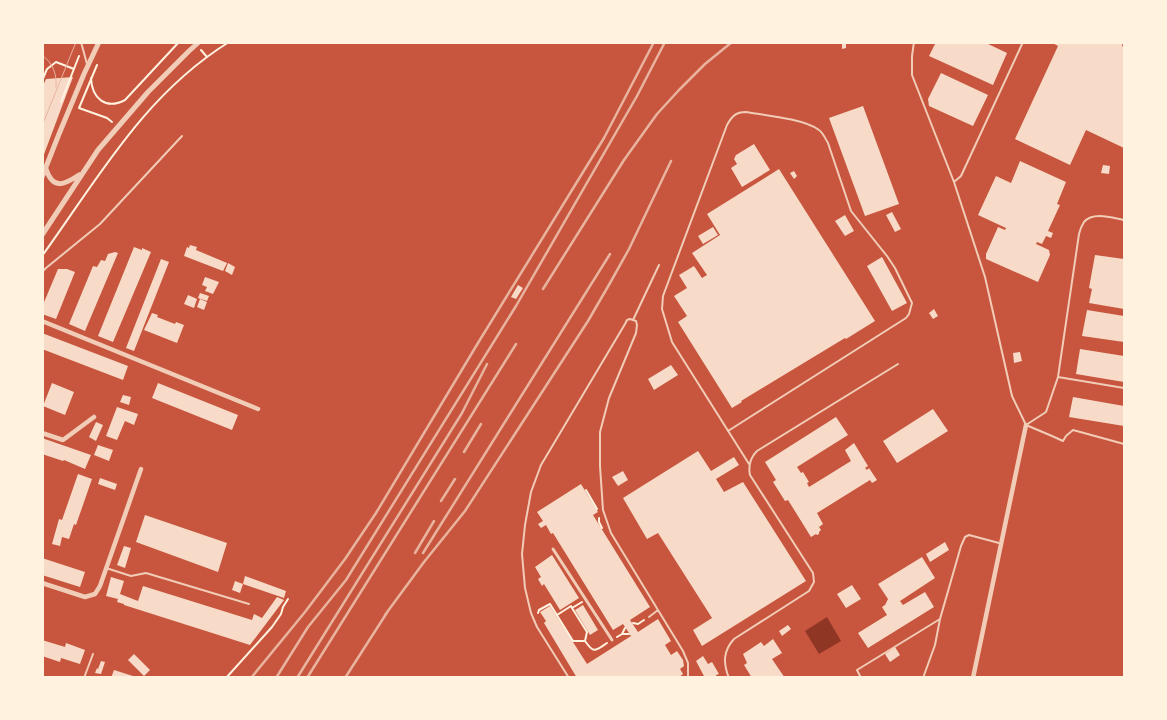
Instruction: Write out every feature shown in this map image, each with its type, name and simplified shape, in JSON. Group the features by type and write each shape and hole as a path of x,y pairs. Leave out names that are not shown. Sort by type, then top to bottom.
{"street":[{"path":"42,177 58,134 99,42"},
{"path":"42,235 98,150 167,73 200,42"},
{"path":"46,168 49,177 57,183 69,182 83,172"},
{"path":"42,321 258,409"},
{"path":"42,433 63,440 94,417"},
{"path":"973,678 1026,425"},
{"path":"42,584 86,596 95,594 100,586 141,469"},
{"path":"553,549 612,640"}],"lane":[{"path":"81,42 87,66"},
{"path":"914,42 912,75 954,182 985,277 1012,396 1026,425 1063,441 1073,430 1124,444"},
{"path":"954,182 961,176 1023,42"},
{"path":"728,431 901,322 909,314 912,303 895,268 851,211 828,143 818,129 806,123 746,112 736,113 727,125 662,302 663,314 672,342 728,431 749,464"},
{"path":"42,272 100,224 182,136"},
{"path":"1026,425 1046,412 1058,377 1079,234 1083,223 1090,217 1097,216 1124,220"},
{"path":"633,320 659,265"},
{"path":"569,678 537,627 531,613 525,589 522,554 528,502 541,465 627,320 630,319 636,321 636,333 610,398 600,432 603,510 611,533 683,651 688,663 688,678"},
{"path":"729,678 724,657 730,643 809,591 814,582 813,573 750,476 749,464 752,456 757,450 898,364"},
{"path":"1058,377 1124,388"},
{"path":"923,678 965,536 968,535 1002,543"},
{"path":"106,568 131,576 146,573 249,604"},
{"path":"649,616 658,610"},
{"path":"861,678 857,670 940,619"},
{"path":"84,678 93,654"}],"path":[{"path":"91,78 92,88 97,97 102,101 112,104 122,102 179,42"},
{"path":"42,256 101,170 141,120 186,74 207,56 229,42"},
{"path":"61,102 82,46"},
{"path":"42,81 47,69 56,62 74,69"},
{"path":"98,62 79,108 107,118 118,126"},
{"path":"226,678 272,627 288,599"},
{"path":"556,615 571,606 572,608 585,599"},
{"path":"538,616 539,610 550,604 573,641 585,641"},
{"path":"572,608 587,632 585,641 594,650 622,634 629,634"},
{"path":"636,629 638,624 649,616"},
{"path":"633,623 638,624"},
{"path":"622,634 625,628"}],"shaded area":[{"path":"827,617 841,641 819,654 805,631"}],"building":[{"path":"842,42 846,42 846,48 842,49"},
{"path":"936,42 984,42 1007,53 993,85 929,56"},
{"path":"1051,42 1123,42 1124,148 1086,130 1070,165 1015,139 1058,46"},
{"path":"941,73 988,95 973,126 929,106 928,99"},
{"path":"73,77 43,157 42,88 46,79"},
{"path":"863,106 899,204 865,216 829,118"},
{"path":"754,144 770,170 742,187 731,168 737,164 734,159 736,155"},
{"path":"1020,161 1066,182 1057,204 1060,205 1048,231 1053,233 1051,238 1046,236 1042,244 1037,242 1036,244 1049,250 1050,255 1038,282 986,259 986,254 998,227 1005,230 1006,228 978,215 996,176 1011,183"},
{"path":"1103,165 1110,166 1109,174 1101,173"},
{"path":"779,169 875,321 732,408 678,322 687,316 674,296 687,288 679,275 694,266 702,278 707,275 692,253 720,235 707,214"},
{"path":"794,171 797,176 794,179 790,173"},
{"path":"892,212 901,229 895,232 886,215"},
{"path":"845,215 854,231 845,236 835,221"},
{"path":"713,227 718,235 703,244 698,236"},
{"path":"190,245 197,247 196,250 227,263 223,271 184,256 187,247 189,248"},
{"path":"134,247 151,252 113,342 98,336"},
{"path":"118,253 85,331 69,324 93,266 97,267 101,260 105,261 108,254"},
{"path":"1095,255 1124,259 1124,309 1089,303 1092,289 1089,288"},
{"path":"882,257 907,303 892,311 867,266"},
{"path":"161,259 169,262 134,351 126,348"},
{"path":"228,263 235,267 232,275 225,271"},
{"path":"58,269 67,269 75,272 56,319 42,314 42,307"},
{"path":"205,277 219,282 213,294 205,291 207,287 202,285"},
{"path":"518,285 523,288 516,299 511,297"},
{"path":"200,293 209,296 207,301 198,298"},
{"path":"188,295 197,299 194,308 184,304"},
{"path":"200,299 207,302 204,310 197,307"},
{"path":"934,309 938,316 933,319 929,313"},
{"path":"1087,310 1124,316 1124,342 1082,336"},
{"path":"152,313 175,324 176,322 184,325 177,343 144,330"},
{"path":"42,333 128,366 123,380 42,349"},
{"path":"1080,349 1124,356 1124,382 1076,374"},
{"path":"1020,352 1022,361 1014,363 1013,353"},
{"path":"671,365 678,375 654,390 648,379"},
{"path":"52,383 74,392 65,415 43,406"},
{"path":"158,383 238,415 232,430 152,398"},
{"path":"123,395 131,397 129,405 120,402"},
{"path":"1073,397 1124,406 1124,426 1069,417"},
{"path":"117,407 138,414 134,425 125,421 117,440 106,436"},
{"path":"933,409 948,431 897,463 883,441"},
{"path":"836,417 848,435 797,467 801,473 803,472 809,482 807,483 809,487 851,461 845,450 854,443 868,466 865,468 867,470 869,468 877,480 872,483 870,480 817,513 823,524 819,527 821,530 819,534 811,537 788,500 785,501 773,482 776,480 765,462"},
{"path":"96,422 103,425 96,441 89,437"},
{"path":"42,438 91,455 85,469 64,460 42,454"},
{"path":"98,445 113,450 109,461 94,455"},
{"path":"698,451 711,471 734,457 739,465 716,479 724,492 743,482 806,581 702,646 693,630 712,618 658,533 647,539 623,498"},
{"path":"623,471 628,480 618,486 612,477"},
{"path":"78,474 92,479 76,525 74,524 69,539 62,537 60,546 52,544 59,519 62,520"},
{"path":"100,478 117,484 115,490 98,484"},
{"path":"581,484 598,512 593,515 650,607 630,620 638,632 658,619 671,641 665,645 671,655 677,651 683,660 684,666 680,669 683,674 678,678 577,678 544,623 546,621 540,612 550,606 587,664 631,636 623,624 613,630 553,533 551,534 546,525 541,528 538,524 543,521 537,512"},
{"path":"145,515 227,543 218,572 136,542"},
{"path":"945,542 949,550 930,562 926,554"},
{"path":"124,546 131,548 125,568 117,565"},
{"path":"552,555 579,598 560,610 544,584 542,586 538,579 541,577 535,567"},
{"path":"922,557 935,578 900,601 903,605 925,592 934,607 868,648 858,633 887,615 882,607 888,599 878,584"},
{"path":"42,558 85,572 80,587 42,575"},
{"path":"245,576 286,591 284,598 243,584"},
{"path":"111,577 124,581 120,594 138,601 143,586 252,620 254,614 262,618 277,597 284,600 250,645 117,602 118,599 106,596"},
{"path":"235,581 243,584 240,593 232,590"},
{"path":"852,585 861,599 846,608 837,594"},
{"path":"583,605 598,630 590,635 575,610"},
{"path":"788,625 791,629 782,636 779,631"},
{"path":"773,639 782,653 772,659 785,678 752,678 744,665 747,663 743,654 761,642 764,646"},
{"path":"42,640 65,647 66,643 85,650 80,664 61,658 60,662 42,656"},
{"path":"895,647 900,655 890,662 885,654"},
{"path":"134,654 150,670 144,676 128,660"},
{"path":"703,656 708,664 712,662 719,674 716,675 717,678 705,678 696,661"},
{"path":"101,661 105,662 101,674 95,673 98,669"},
{"path":"114,670 136,677 136,678 111,678"}],"tram line":[{"path":"42,126 76,42"},
{"path":"42,55 54,69 56,87"}],"railway":[{"path":"251,678 305,612 345,559 376,513 604,138 654,42"},
{"path":"276,678 308,627 346,580 516,306 637,96 665,42"},
{"path":"543,289 624,160 657,114 705,64 732,42"},
{"path":"385,615 465,511 588,321 629,249 671,161"},
{"path":"423,553 610,254"},
{"path":"307,678 516,344"},
{"path":"297,678 462,413 487,364"},
{"path":"464,452 481,424"},
{"path":"441,501 455,479"},
{"path":"415,553 434,521"},
{"path":"345,678 388,611"}]}
